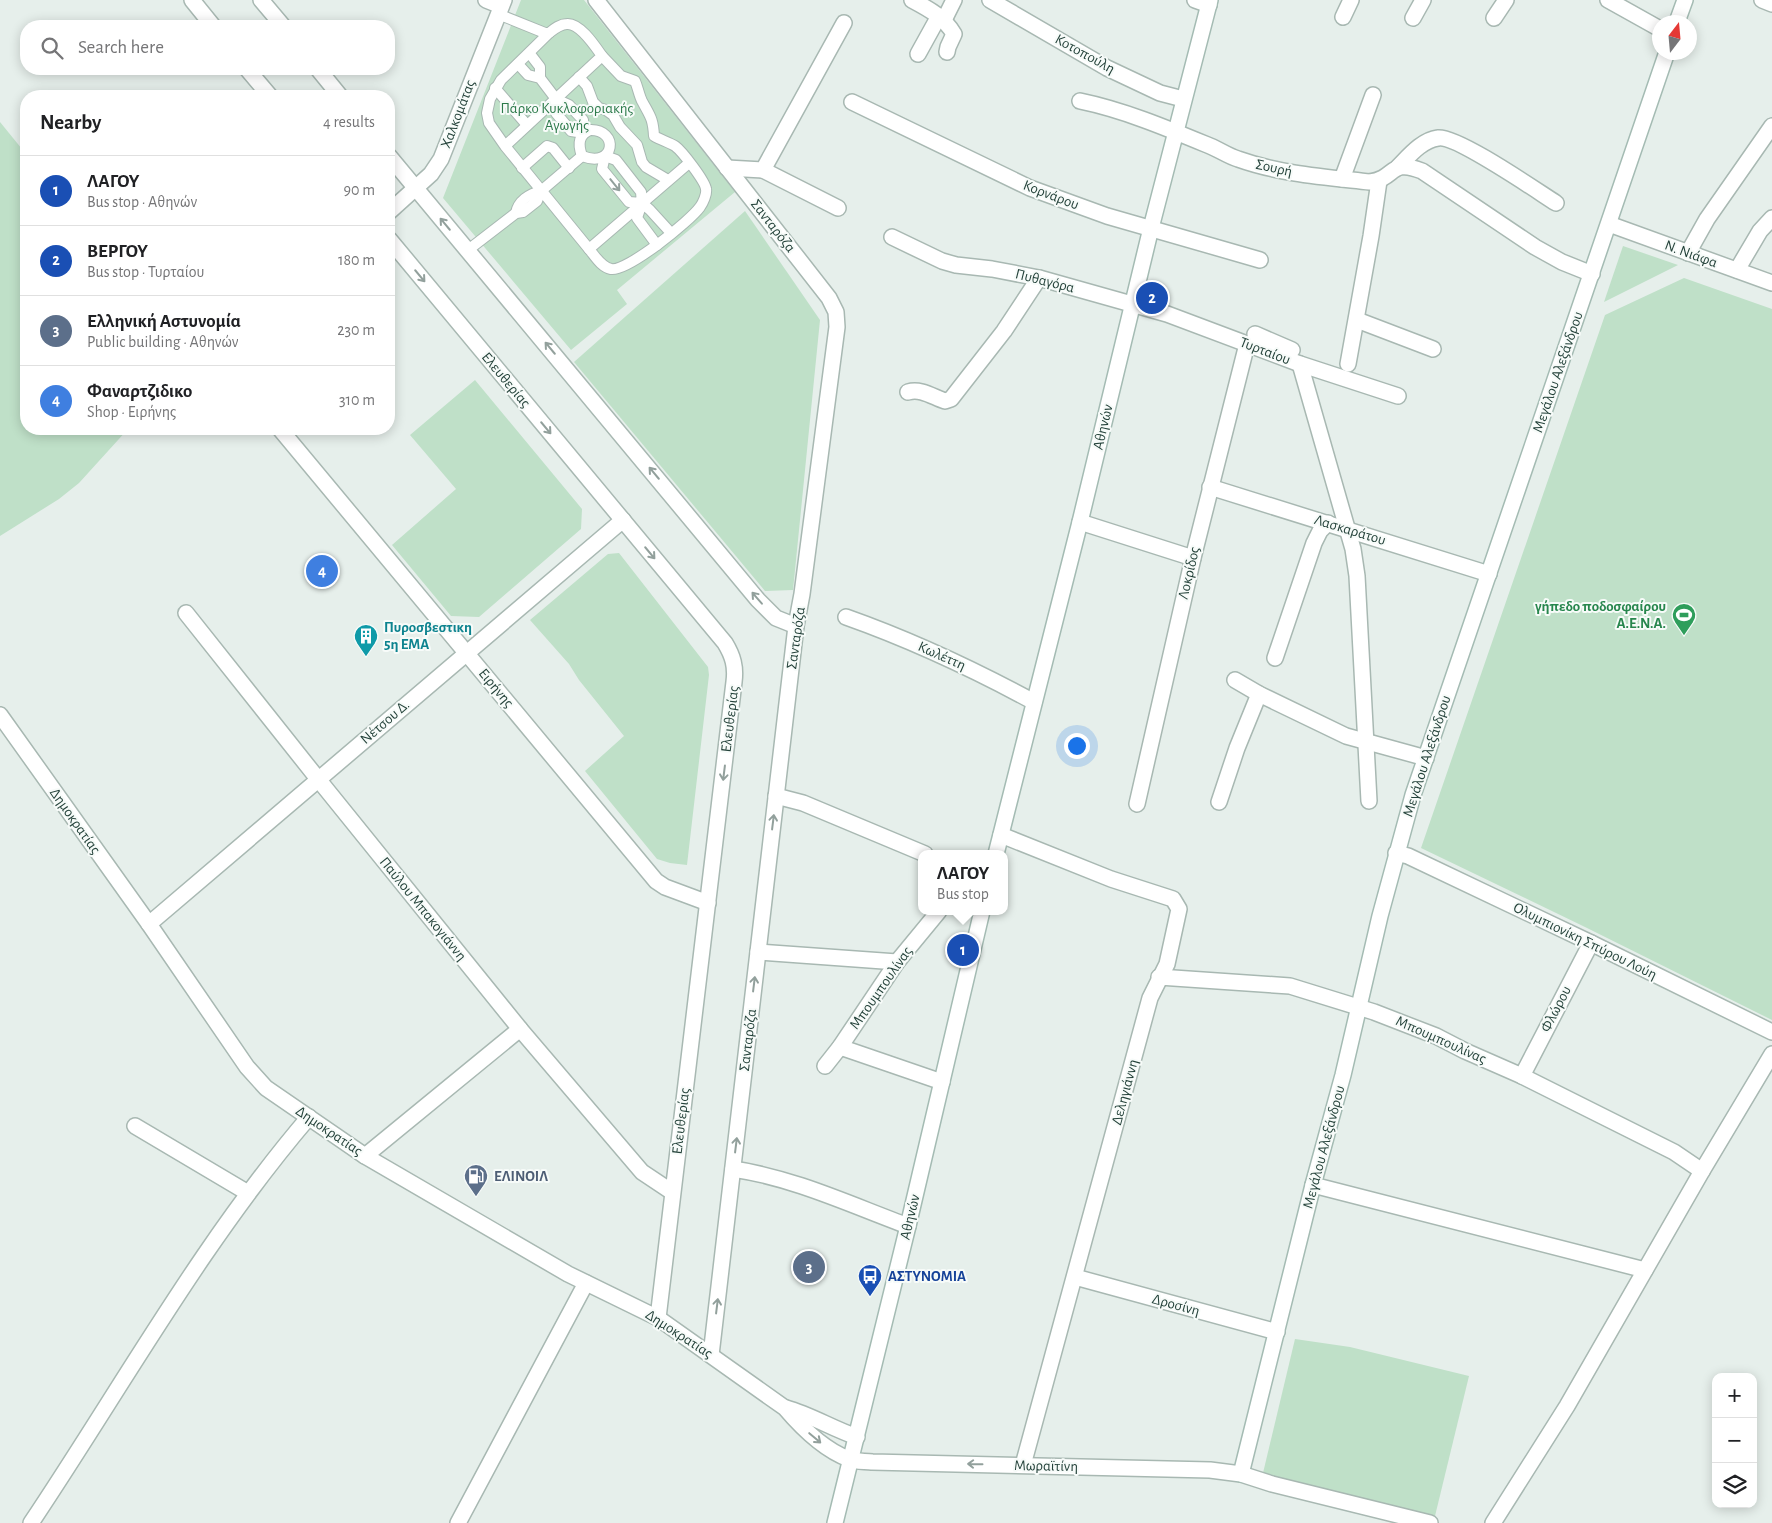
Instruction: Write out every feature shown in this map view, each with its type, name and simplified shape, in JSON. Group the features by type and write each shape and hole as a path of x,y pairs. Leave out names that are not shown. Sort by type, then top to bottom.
{"street":[{"path":"192,0 208,20"},
{"path":"262,0 278,20"},
{"path":"486,0 501,7"},
{"name":"Σανταρόζα","path":"596,0 829,298 836,312 837,327 802,594 796,626 711,1355"},
{"path":"912,0 942,18 954,34 947,52"},
{"path":"918,54 954,0"},
{"name":"Κοτοπούλη","path":"990,0 1107,68 1160,93 1183,99"},
{"path":"1343,17 1351,0"},
{"path":"1413,18 1423,0"},
{"path":"1494,18 1506,0"},
{"path":"1608,0 1652,25"},
{"path":"1680,15 1685,0"},
{"path":"1762,0 1772,4"},
{"name":"Αθηνών","path":"997,850 1080,522 1183,99 1204,2"},
{"name":"Χαλκομάτας","path":"395,207 431,174 441,159 501,7"},
{"path":"762,170 844,23"},
{"name":"Μεγάλου Αλεξάνδρου","path":"1241,1474 1313,1185 1343,1075 1396,853 1426,758 1664,60"},
{"path":"253,75 265,90"},
{"path":"323,75 335,90"},
{"path":"1342,179 1373,94"},
{"name":"Σουρή","path":"1080,101 1102,105 1213,147 1236,158 1262,166 1286,172 1370,182 1378,181"},
{"name":"Κορνάρου","path":"852,102 1030,188 1107,216 1260,260"},
{"path":"1688,253 1707,219 1772,126"},
{"path":"1348,364 1371,236 1378,181 1398,167 1416,149 1426,142 1439,137 1452,140 1556,203"},
{"path":"395,163 758,600 776,618 796,626"},
{"path":"1398,167 1409,166 1422,170 1535,248 1562,262 1592,274"},
{"path":"727,168 762,170 838,208"},
{"path":"1737,270 1760,231 1772,218"},
{"name":"Ν. Νιάφα","path":"1609,224 1772,283"},
{"name":"Πυθαγόρα","path":"892,237 942,261 1039,278 1132,304"},
{"name":"Ελευθερίας","path":"395,246 732,653 734,682 658,1318"},
{"path":"908,392 920,391 944,401 951,399 1004,331 1039,278"},
{"name":"Τυρταίου","path":"1132,304 1251,339 1300,364 1398,396"},
{"path":"1357,320 1433,349"},
{"path":"1251,339 1303,355 1323,371"},
{"name":"Λοκρίδος","path":"1137,804 1210,487 1251,339"},
{"path":"1300,364 1348,530 1357,576 1367,743 1368,801"},
{"name":"Ειρήνης","path":"285,435 656,881 665,887 708,903"},
{"name":"Λασκαράτου","path":"1210,487 1489,574"},
{"name":"Νέτσου Δ.","path":"149,924 623,520"},
{"path":"1080,522 1193,558"},
{"path":"1276,658 1314,543 1320,531 1328,524"},
{"name":"Παύλου Μπακογιάννη","path":"186,613 520,1029 642,1172 672,1192"},
{"name":"Κωλέττη","path":"846,617 883,630 945,657 1034,702"},
{"path":"1235,680 1259,694 1346,736 1426,758"},
{"path":"1219,802 1237,748 1259,694"},
{"name":"Δημοκρατίας","path":"0,715 255,1077 266,1088 365,1156 586,1283 658,1318 785,1408 797,1422 818,1440 850,1460"},
{"path":"776,796 803,803 918,851"},
{"name":"Δεληγιάννη","path":"1001,836 1111,879 1173,899 1179,909 1169,957 1150,998 1024,1465"},
{"name":"Ολυμπιονίκη Σπύρου Λούη","path":"1396,853 1408,856 1590,942 1772,1032"},
{"name":"Μπουμπουλίνας","path":"825,1066 840,1047 897,962 936,915"},
{"name":"Αθηνών","path":"835,1523 908,1226 981,915"},
{"name":"Φλώρου","path":"1522,1076 1590,942"},
{"path":"758,952 897,962"},
{"name":"Μπουμπουλίνας","path":"1160,977 1290,986 1359,1007 1436,1036 1522,1076 1674,1152 1702,1171"},
{"path":"365,1156 520,1029"},
{"path":"840,1047 942,1082"},
{"path":"1493,1523 1567,1406 1702,1171 1772,1054"},
{"path":"31,1523 141,1352 248,1193 272,1160 309,1117"},
{"path":"135,1126 248,1193"},
{"path":"733,1169 766,1175 794,1184 908,1226"},
{"path":"1313,1185 1645,1270"},
{"name":"Δροσίνη","path":"1075,1277 1277,1332"},
{"path":"458,1523 586,1283"},
{"name":"Δημοκρατίας","path":"785,1408 796,1411 839,1432 856,1437"},
{"name":"Μωραϊτίνη","path":"850,1460 1210,1470 1241,1474 1272,1484 1430,1523"}],"lane":[{"path":"501,7 545,33 549,33"},
{"path":"567,24 574,26 594,43 602,56 621,76 634,81 639,90 641,100 652,118 654,136 675,146 699,176 706,189 700,207 658,245 620,269 611,269 604,266 522,168 489,123 486,113 495,88 549,33 557,27 567,24"},
{"path":"530,54 540,67 540,78 556,99 569,105 582,120 584,133 579,146 582,156"},
{"path":"505,146 602,56"},
{"path":"518,64 528,75 540,78"},
{"path":"579,77 587,86 593,102 599,108 613,115 620,127 637,144 642,162 646,168 668,180"},
{"path":"495,88 527,125"},
{"path":"556,99 556,113 572,131 584,133 596,130 601,131 608,138 610,147 605,156 602,169 629,202 642,203 672,233"},
{"path":"608,138 620,127"},
{"path":"522,168 547,146 553,148 569,168"},
{"path":"582,156 593,160 605,156"},
{"path":"468,250 516,213 523,212 537,201 541,191 582,156"},
{"path":"605,156 616,160 641,192 642,203 637,218 658,245"},
{"path":"589,249 688,163"}],"green space":[{"name":"Πάρκο Κυκλοφοριακής Αγωγής","path":"521,0 584,0 735,192 617,290 627,304 571,350 443,198"},
{"path":"0,122 20,147 20,435 123,435 79,483 59,499 0,536"},
{"path":"745,211 820,320 793,590 765,591 574,362"},
{"path":"1623,246 1678,265 1604,302"},
{"path":"1684,278 1772,309 1772,1020 1421,848 1605,315"},
{"path":"475,380 582,509 581,529 479,617 451,616 392,545 456,489 410,435"},
{"path":"619,553 708,667 709,675 687,865 657,859 585,771 624,736 579,680 569,664 530,620 608,554"},
{"path":"1295,1339 1350,1347 1469,1376 1435,1516 1297,1487 1263,1473"}],"place":[{"name":"ΒΕΡΓΟΥ","path":"1152,298"},
{"name":"Φαναρτζιδικο","path":"322,571"},
{"name":"γήπεδο ποδοσφαίρου Α.Ε.Ν.Α.","path":"1684,636"},
{"name":"Πυροσβεστικη 5η ΕΜΑ","path":"366,657"},
{"name":"ΛΑΓΟΥ","path":"963,950"},
{"name":"ΕΛΙΝΟΙΛ","path":"476,1197"},
{"name":"Ελληνική Αστυνομία","path":"809,1267"},
{"name":"ΑΣΤΥΝΟΜΙΑ","path":"870,1297"}]}
